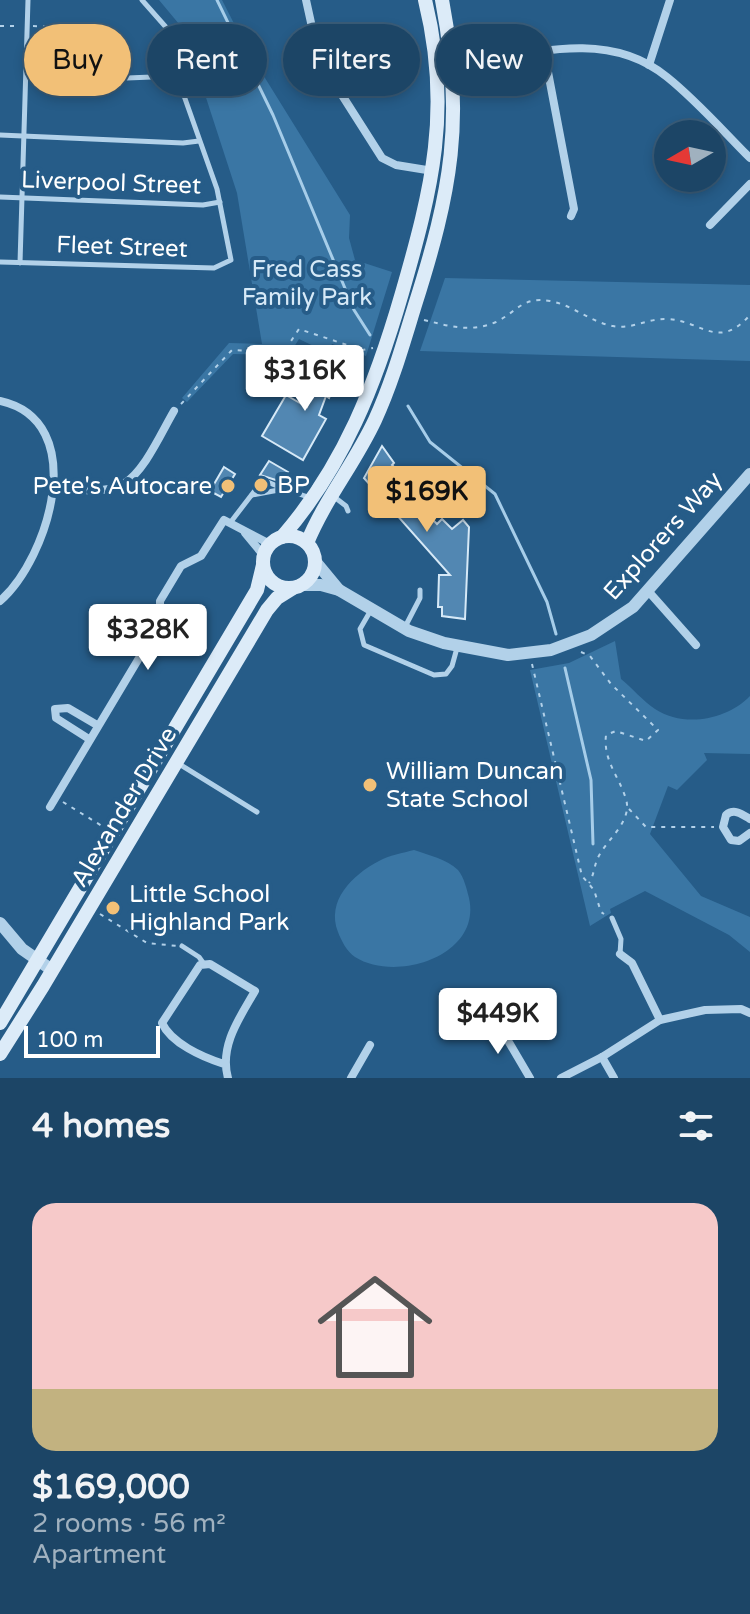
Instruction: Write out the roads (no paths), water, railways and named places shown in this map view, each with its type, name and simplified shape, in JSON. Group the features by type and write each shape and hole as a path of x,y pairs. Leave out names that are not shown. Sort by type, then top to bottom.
{"main road":[{"name":"Alexander Drive","path":"425,0 436,70"},
{"path":"442,0 446,24"},
{"name":"Alexander Drive","path":"0,1023 257,590 270,550 313,499 341,455 372,389 416,246 434,171 438,96"},
{"path":"307,543 332,495 358,455 398,364 430,257 449,175 454,124 453,96"},
{"path":"295,536 307,543 315,561 309,578 297,587 283,588 275,584 266,573 270,550 295,536"},
{"name":"Alexander Drive","path":"0,1054 267,610 277,598 297,587"},
{"path":"94,861 94,875 100,876 134,835"}],"street":[{"path":"306,0 319,59 382,158 396,165 434,171"},
{"path":"649,65 670,0"},
{"path":"552,50 583,47 613,49 649,65 666,76 750,158"},
{"path":"552,93 574,209 571,216"},
{"path":"710,225 750,184"},
{"path":"0,401 31,415 47,434 53,453 52,488 36,552 21,578 0,601"},
{"path":"52,488 100,490 123,484 139,470 174,411"},
{"name":"Explorers Way","path":"297,587 321,585 339,590 404,628 457,647 494,654 520,654 576,643 614,623 649,592 750,474"},
{"path":"50,807 160,623 160,601 181,566 201,556 224,520 270,550"},
{"name":"Explorers Way","path":"315,561 339,590"},
{"path":"649,592 696,645"},
{"path":"89,739 56,718 55,709 68,708 97,725"},
{"path":"750,819 738,812 731,812 726,815 723,827 731,840 741,840 750,833"},
{"path":"0,923 22,949 52,970"},
{"path":"620,954 632,963 660,1020"},
{"path":"224,1064 209,1059 167,1034 162,1023 200,965 204,964 210,964 255,991 232,1031 224,1064 228,1078"},
{"path":"561,1078 602,1057 660,1020 705,1010 741,1009 750,1013"},
{"path":"494,1017 530,1078"},
{"path":"351,1078 370,1045"},
{"path":"602,1057 614,1078"}],"lane":[{"path":"20,263 28,0"},
{"path":"142,0 163,24"},
{"path":"184,96 220,202"},
{"path":"0,135 183,143 199,141"},
{"name":"Liverpool Street","path":"0,197 203,205 220,202"},
{"name":"Fleet Street","path":"0,262 214,268 231,260 220,202"},
{"path":"230,523 263,480 313,499"},
{"path":"251,495 284,489"},
{"path":"332,495 348,511"},
{"path":"404,628 420,598 420,590"},
{"path":"371,610 360,629 364,645 434,675 446,674 452,666 457,647"},
{"path":"176,762 257,812"},
{"path":"612,918 621,939 620,954"},
{"path":"182,946 204,964"}],"waterway":[{"path":"217,0 273,115 354,310 370,335"},
{"path":"408,406 430,442 495,494 547,602 556,634"},
{"path":"565,668 591,780 593,844"}],"place":[{"name":"BP","path":"261,485"},
{"name":"Pete's Autocare","path":"228,486"},
{"name":"William Duncan State School","path":"370,785"},
{"name":"Little School Highland Park","path":"113,908"}],"park label":[{"name":"Fred Cass Family Park","path":"307,283"}]}
